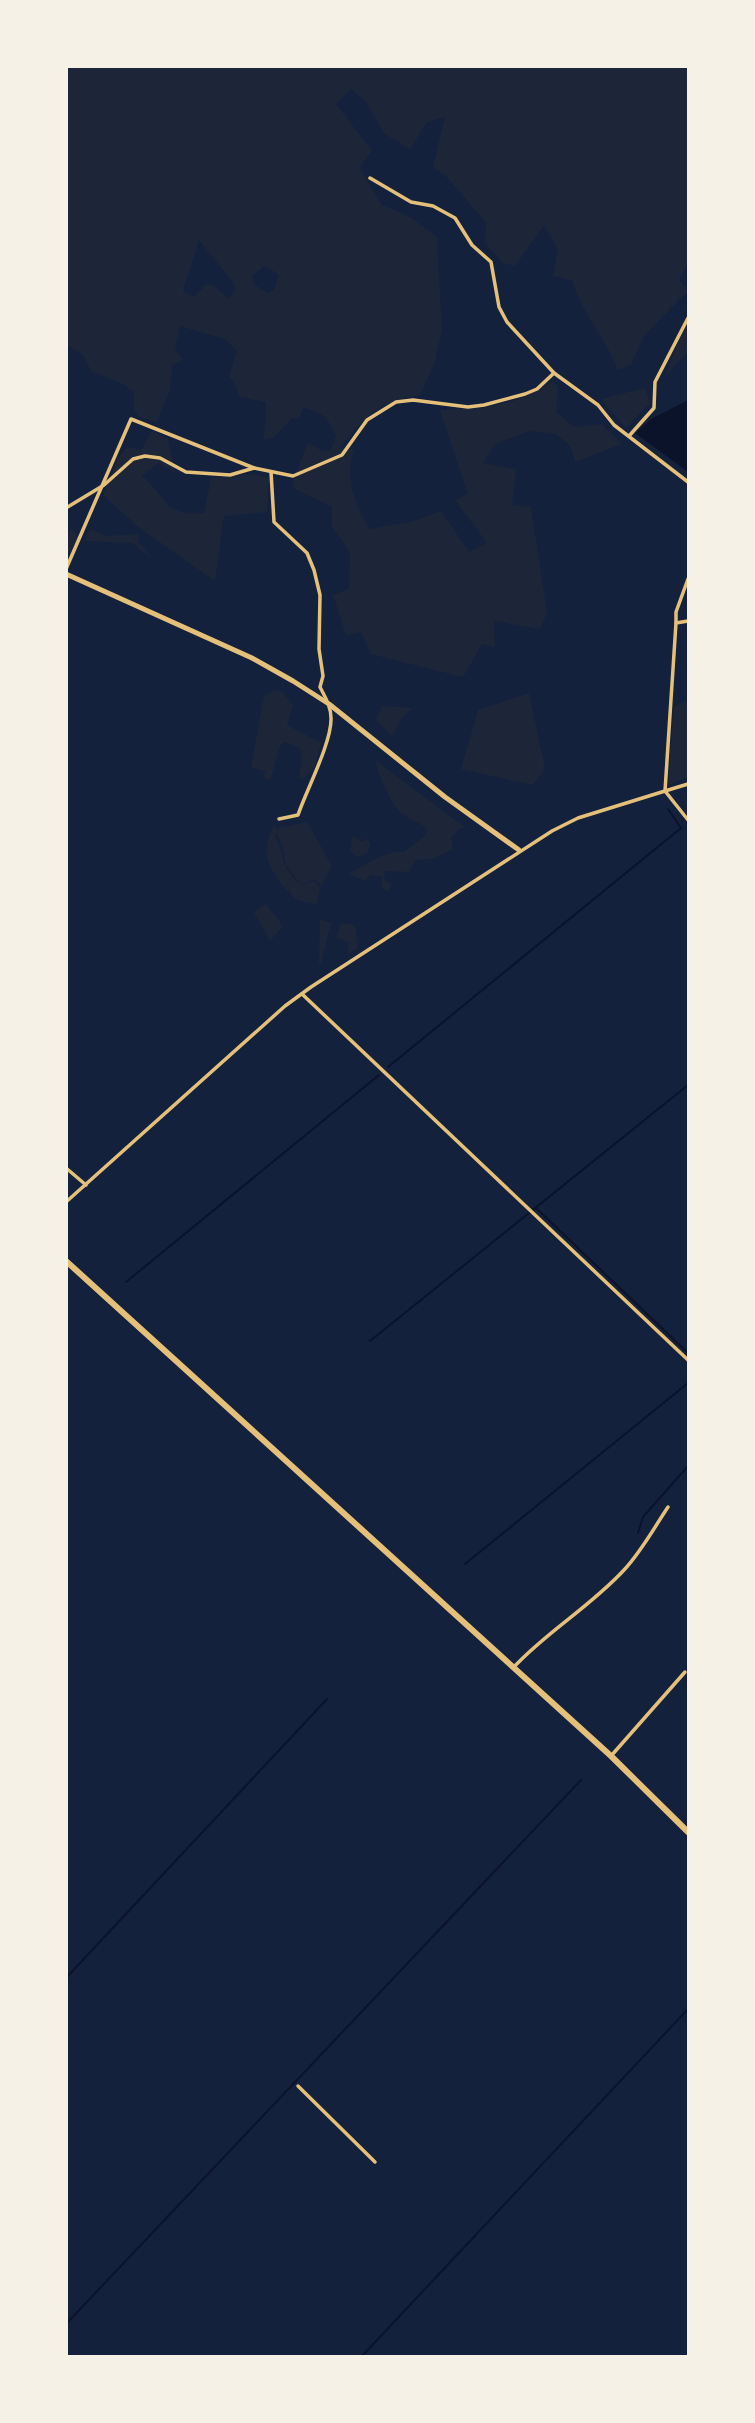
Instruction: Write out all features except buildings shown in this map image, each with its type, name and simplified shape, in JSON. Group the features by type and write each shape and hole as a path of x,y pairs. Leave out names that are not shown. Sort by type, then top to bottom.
{"main road":[{"path":"66,1261 512,1669 611,1756 688,1832"}],"street":[{"path":"370,177 411,202 433,206 455,218 472,246 491,261 499,307 507,322 554,373 598,405 610,421 688,482"},
{"path":"629,436 654,408 655,382 688,318"},
{"path":"519,850 445,797 329,704 252,658 66,571 131,419 254,468 293,476 342,455 367,419 397,402 413,400 468,407 484,405 537,389 554,373"},
{"path":"66,508 104,485 133,459 145,456 160,458 186,472 230,475 254,468"},
{"path":"271,472 271,509 274,522 307,553 320,595 319,649 323,676 320,687 329,704 331,721 317,770 298,815 279,819"},
{"path":"688,579 676,612 665,791 688,820"},
{"path":"676,623 688,621"},
{"path":"66,1202 302,995 519,850 578,818 688,784"},
{"path":"302,995 688,1360"},
{"path":"66,1168 86,1185"},
{"path":"512,1669 532,1647 562,1626 625,1569 668,1507"},
{"path":"611,1756 685,1672"},
{"path":"298,2086 375,2162"}],"shaded area":[{"path":"67,67 688,67 688,264 679,279 688,291 643,337 631,365 617,370 576,293 572,280 553,276 558,250 544,225 515,266 503,263 485,243 486,223 448,178 433,167 445,117 427,122 410,149 385,134 365,101 351,89 336,104 372,151 359,167 381,204 410,217 437,237 442,329 435,362 420,395 394,401 375,411 341,447 354,450 350,471 352,491 369,529 411,522 441,511 469,552 487,543 455,500 468,494 440,410 470,409 513,401 553,381 558,387 556,412 574,427 602,424 622,444 575,462 571,447 556,434 529,431 495,444 483,463 516,469 512,505 531,507 547,613 540,629 494,621 495,647 482,644 463,677 371,654 361,632 346,635 333,595 349,589 350,553 332,526 332,507 293,488 294,477 308,443 323,451 331,450 336,436 324,416 303,408 299,419 292,418 273,438 264,439 266,402 239,397 236,385 229,376 237,351 225,339 180,326 175,348 183,360 172,365 170,389 157,422 139,417 134,409 134,392 123,384 91,371 82,354 67,345","holes":["199,240 234,284 235,289 229,299 214,286 206,284 194,297 183,291","265,266 279,275 274,290 269,293 254,285 252,275"]},
{"path":"688,316 688,351 665,377"},
{"path":"645,388 650,403 626,428 601,399"},
{"path":"688,400 688,472 635,433 651,419"},
{"path":"152,431 168,439 175,472 158,463 142,476 167,504 181,512 204,513 211,478 254,474 269,478 267,512 224,516 215,581 138,527 103,495 118,458 127,447 141,450"},
{"path":"71,528 78,537 71,551 67,553 67,534"},
{"path":"90,529 106,536 139,534 138,541 153,560 133,543 84,541"},
{"path":"275,690 282,692 293,705 287,725 321,743 314,768 302,780 299,778 302,757 299,747 284,742 280,746 270,781 264,778 265,771 251,768 264,696"},
{"path":"529,693 545,769 533,785 461,769 478,710"},
{"path":"688,700 688,777 668,785 674,707"},
{"path":"382,706 413,708 400,720 392,737 376,720"},
{"path":"376,761 466,828 460,828 451,838 453,849 433,859 415,860 409,872 385,871 384,880 391,884 388,892 382,888 382,876 370,875 366,881 348,874 389,853 404,852 424,837 427,830 395,806 382,782"},
{"path":"307,822 332,866 321,886 315,879 300,885 315,881 320,888 317,904 297,900 275,875 267,857 269,837 274,826 277,827 275,836 286,866 300,884 286,865 283,847 276,832 279,828"},
{"path":"352,836 363,842 365,838 370,843 369,849 362,856 357,857 350,850"},
{"path":"266,904 283,926 270,941 254,912"},
{"path":"320,919 331,923 319,964"},
{"path":"341,923 355,925 358,948 348,954 349,942 336,938"}],"waterway":[{"path":"388,1067 681,828 668,809"},
{"path":"126,1282 379,1075"},
{"path":"370,1341 688,1085"},
{"path":"536,1208 688,1353"},
{"path":"465,1564 688,1383"},
{"path":"638,1533 643,1517 688,1466"},
{"path":"66,1978 327,1699"},
{"path":"66,2324 581,1780"},
{"path":"362,2356 688,2009"}]}
